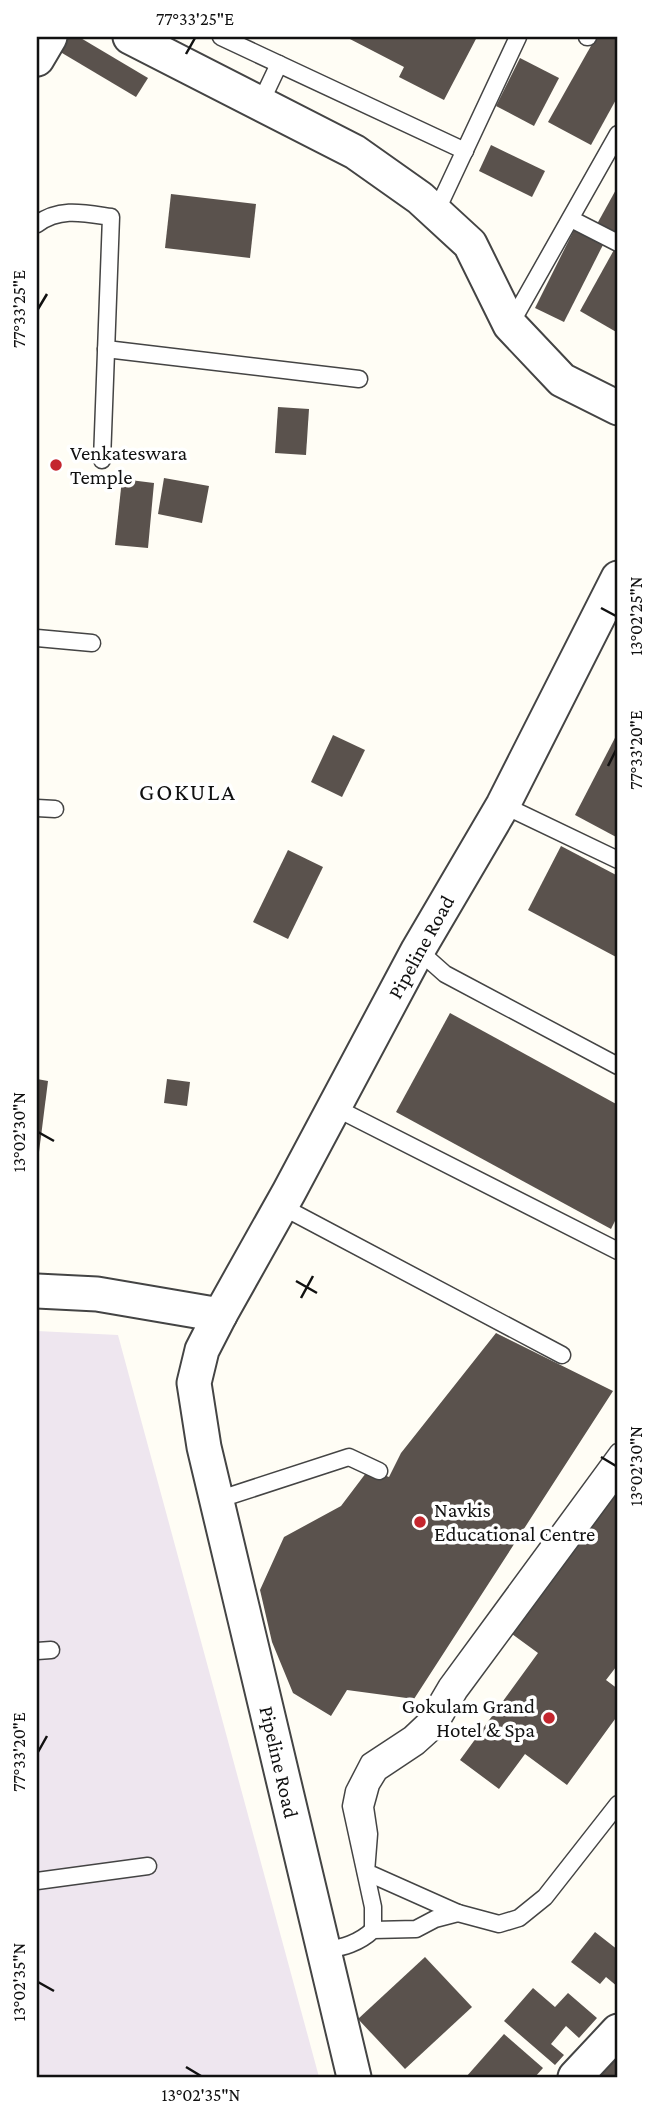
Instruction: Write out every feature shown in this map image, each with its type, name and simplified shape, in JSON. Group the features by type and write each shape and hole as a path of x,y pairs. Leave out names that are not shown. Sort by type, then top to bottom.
{"street":[{"path":"37,59 50,37"},
{"path":"130,37 355,152 420,198 470,244 510,326 562,380 618,408"},
{"name":"Pipeline Road","path":"354,2077 204,1447 194,1383 202,1350 220,1315 418,950 503,804 618,578"},
{"path":"37,1291 97,1294 220,1315"},
{"path":"575,2077 618,2031"}],"lane":[{"path":"221,37 465,151"},
{"path":"436,212 518,37"},
{"path":"260,104 279,64"},
{"path":"510,326 618,134"},
{"path":"37,224 51,215 67,211 111,217 102,460"},
{"path":"571,219 618,243"},
{"path":"106,349 359,379"},
{"path":"37,638 92,643"},
{"path":"503,804 618,860"},
{"path":"37,808 55,809"},
{"path":"418,950 444,974 618,1066"},
{"path":"334,1107 618,1251"},
{"path":"281,1206 562,1355"},
{"path":"373,1930 373,1907 351,1806 354,1791 369,1762 410,1735 427,1719 447,1685 618,1451"},
{"path":"217,1500 349,1457 379,1471"},
{"path":"366,1872 369,1834 365,1807 371,1786 379,1772 418,1746 438,1728 459,1692 618,1477"},
{"path":"366,1872 458,1913 499,1924 519,1918 545,1897 618,1804"},
{"path":"37,1881 148,1866"},
{"path":"324,1951 347,1946 373,1930 416,1929 435,1919 458,1913"}],"shaded area":[{"path":"37,1331 118,1335 319,2077 37,2077"}],"building":[{"path":"65,37 79,37 148,78 136,97 57,50"},
{"path":"346,37 477,37 444,100 399,77 404,67"},
{"path":"596,37 618,37 618,96 591,145 548,122"},
{"path":"520,58 559,78 534,126 496,106"},
{"path":"491,145 545,171 532,197 479,171"},
{"path":"618,186 618,236 597,224"},
{"path":"171,194 256,204 250,258 165,248"},
{"path":"580,218 609,233 564,322 535,308"},
{"path":"615,248 618,251 618,333 580,311"},
{"path":"278,407 309,409 306,455 275,453"},
{"path":"164,478 209,486 202,523 158,514"},
{"path":"122,479 154,483 148,548 115,545"},
{"path":"618,732 618,838 575,815"},
{"path":"333,735 365,750 342,797 311,782"},
{"path":"561,846 618,876 618,958 528,910"},
{"path":"288,850 323,867 288,939 253,922"},
{"path":"450,1013 618,1105 618,1215 611,1229 396,1112"},
{"path":"37,1079 48,1081 38,1160 37,1160"},
{"path":"167,1079 190,1082 187,1106 164,1103"},
{"name":"Navkis Educational Centre","path":"496,1333 613,1391 414,1699 347,1690 331,1716 293,1693 272,1642 260,1590 284,1537 341,1506 369,1469 389,1477 401,1453"},
{"path":"618,1489 618,1669 616,1667 606,1680 618,1689 618,1715 567,1785 525,1754 499,1789 460,1760 538,1653 512,1634"},
{"path":"595,1932 618,1950 618,1987 606,1977 600,1984 571,1962"},
{"path":"425,1957 472,2007 405,2069 358,2019"},
{"path":"533,1988 555,2007 568,1993 597,2018 579,2038 566,2026 551,2044 564,2055 555,2065 504,2021"},
{"path":"504,2034 543,2068 535,2077 466,2077"},
{"path":"618,2055 618,2077 598,2077"}],"place":[{"name":"Venkateswara Temple","path":"56,465"},
{"name":"Navkis Educational Centre","path":"420,1522"},
{"name":"Gokulam Grand Hotel & Spa","path":"549,1718"}],"district":[{"name":"GOKULA","path":"188,792"}]}
